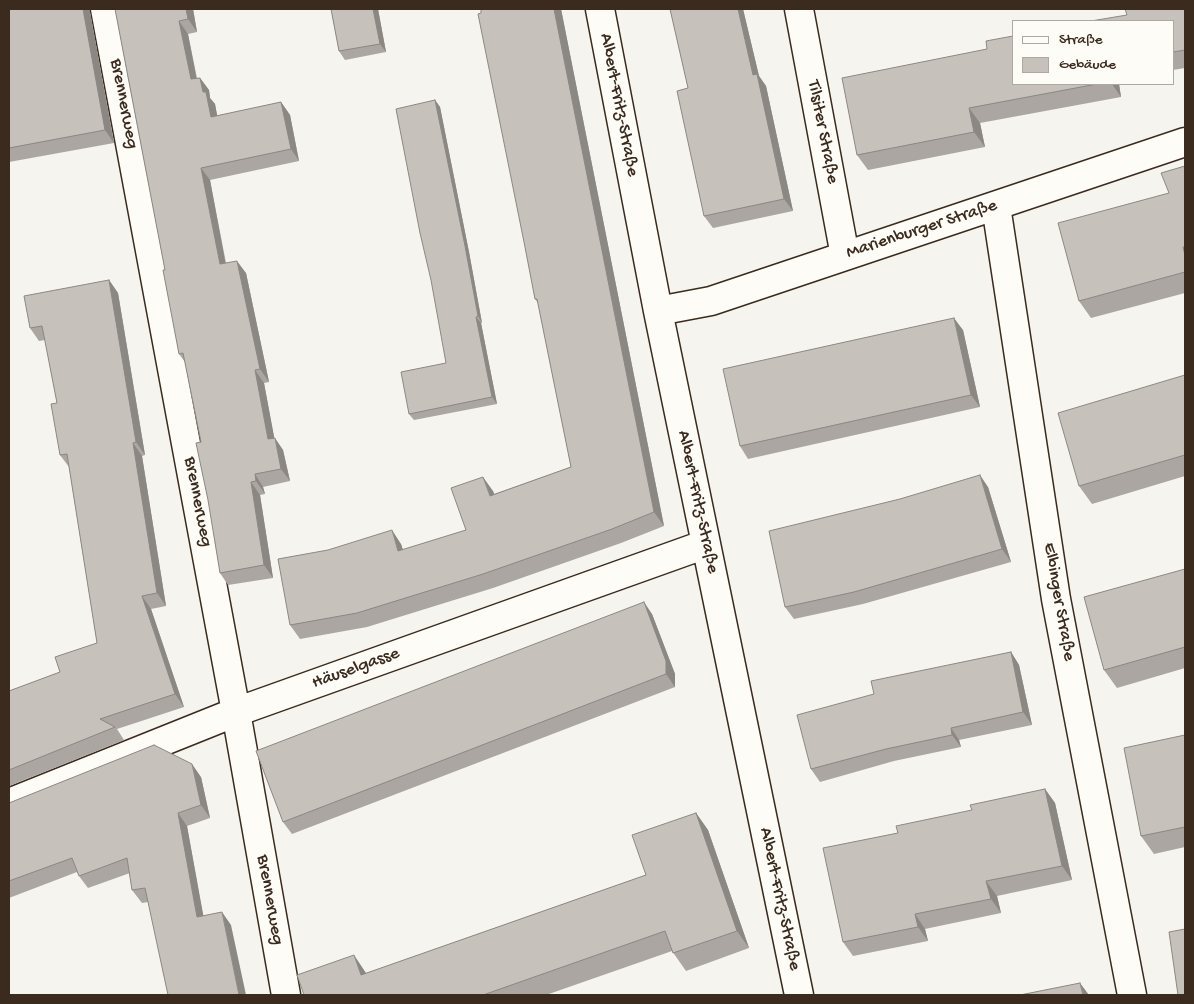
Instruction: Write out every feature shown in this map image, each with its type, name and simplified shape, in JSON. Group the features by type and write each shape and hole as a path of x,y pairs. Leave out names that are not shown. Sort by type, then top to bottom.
{"street":[{"name":"Brennerweg","path":"105,9 236,712 286,995"},
{"name":"Albert-Fritz-Straße","path":"600,9 658,311 799,995"},
{"name":"Tilsiter Straße","path":"799,9 845,256"},
{"name":"Marienburger Straße","path":"658,311 711,301 1185,142"},
{"name":"Elbinger Straße","path":"996,206 1056,598 1132,995"},
{"name":"Häuselgasse","path":"9,803 236,712 706,544"}],"building":[{"path":"9,9 83,9 105,130 9,148"},
{"path":"115,9 186,9 188,19 179,21 191,79 200,78 203,92 206,92 211,117 281,102 291,149 201,168 220,264 237,261 260,369 255,370 268,439 275,438 281,469 255,474 256,481 251,482 264,565 220,573 196,443 201,442 183,353 179,354 163,270 165,270"},
{"path":"331,9 373,9 380,44 339,51"},
{"path":"481,9 554,9 654,512 612,529 483,574 357,613 290,625 278,559 328,550 392,530 398,551 466,530 451,488 483,477 490,496 571,467 478,14 481,13"},
{"path":"670,9 738,9 753,75 757,74 784,199 704,216 677,91 688,88"},
{"path":"1125,9 1185,9 1185,50 1174,52 1174,20 1097,20 1127,15"},
{"path":"1012,36 1012,85 1092,85 969,108 974,132 857,155 842,78 987,49 986,41"},
{"path":"435,100 465,246 478,316 476,317 492,397 409,414 401,372 446,363 396,109"},
{"path":"1185,166 1185,247 1183,247 1185,272 1079,301 1058,223 1169,193 1161,173"},
{"path":"109,280 136,442 133,443 157,593 142,596 175,694 100,719 115,727 9,770 9,691 60,672 55,657 97,643 67,454 60,455 51,404 57,403 42,326 30,328 24,296"},
{"path":"954,318 971,395 740,446 723,369"},
{"path":"1185,375 1185,455 1079,486 1058,413"},
{"path":"980,475 1002,549 854,592 785,607 769,531 900,499"},
{"path":"1185,569 1185,647 1104,670 1084,597"},
{"path":"644,602 666,661 666,674 283,822 256,751"},
{"path":"1011,652 1023,712 951,728 952,735 886,749 811,769 797,715 874,694 871,681"},
{"path":"1185,735 1185,827 1141,836 1124,748"},
{"path":"154,745 192,764 201,805 178,813 197,917 222,912 239,995 168,995 145,888 132,890 127,858 79,876 72,858 9,881 9,803"},
{"path":"1045,789 1062,866 986,881 991,899 915,914 918,927 843,942 823,848 898,833 896,826 972,810 970,805"},
{"path":"696,813 737,931 673,953 665,931 483,995 304,995 297,975 354,955 361,975 646,875 632,835"},
{"path":"1185,929 1185,995 1178,995 1169,932"},
{"path":"1080,983 1083,995 1020,995"}]}
